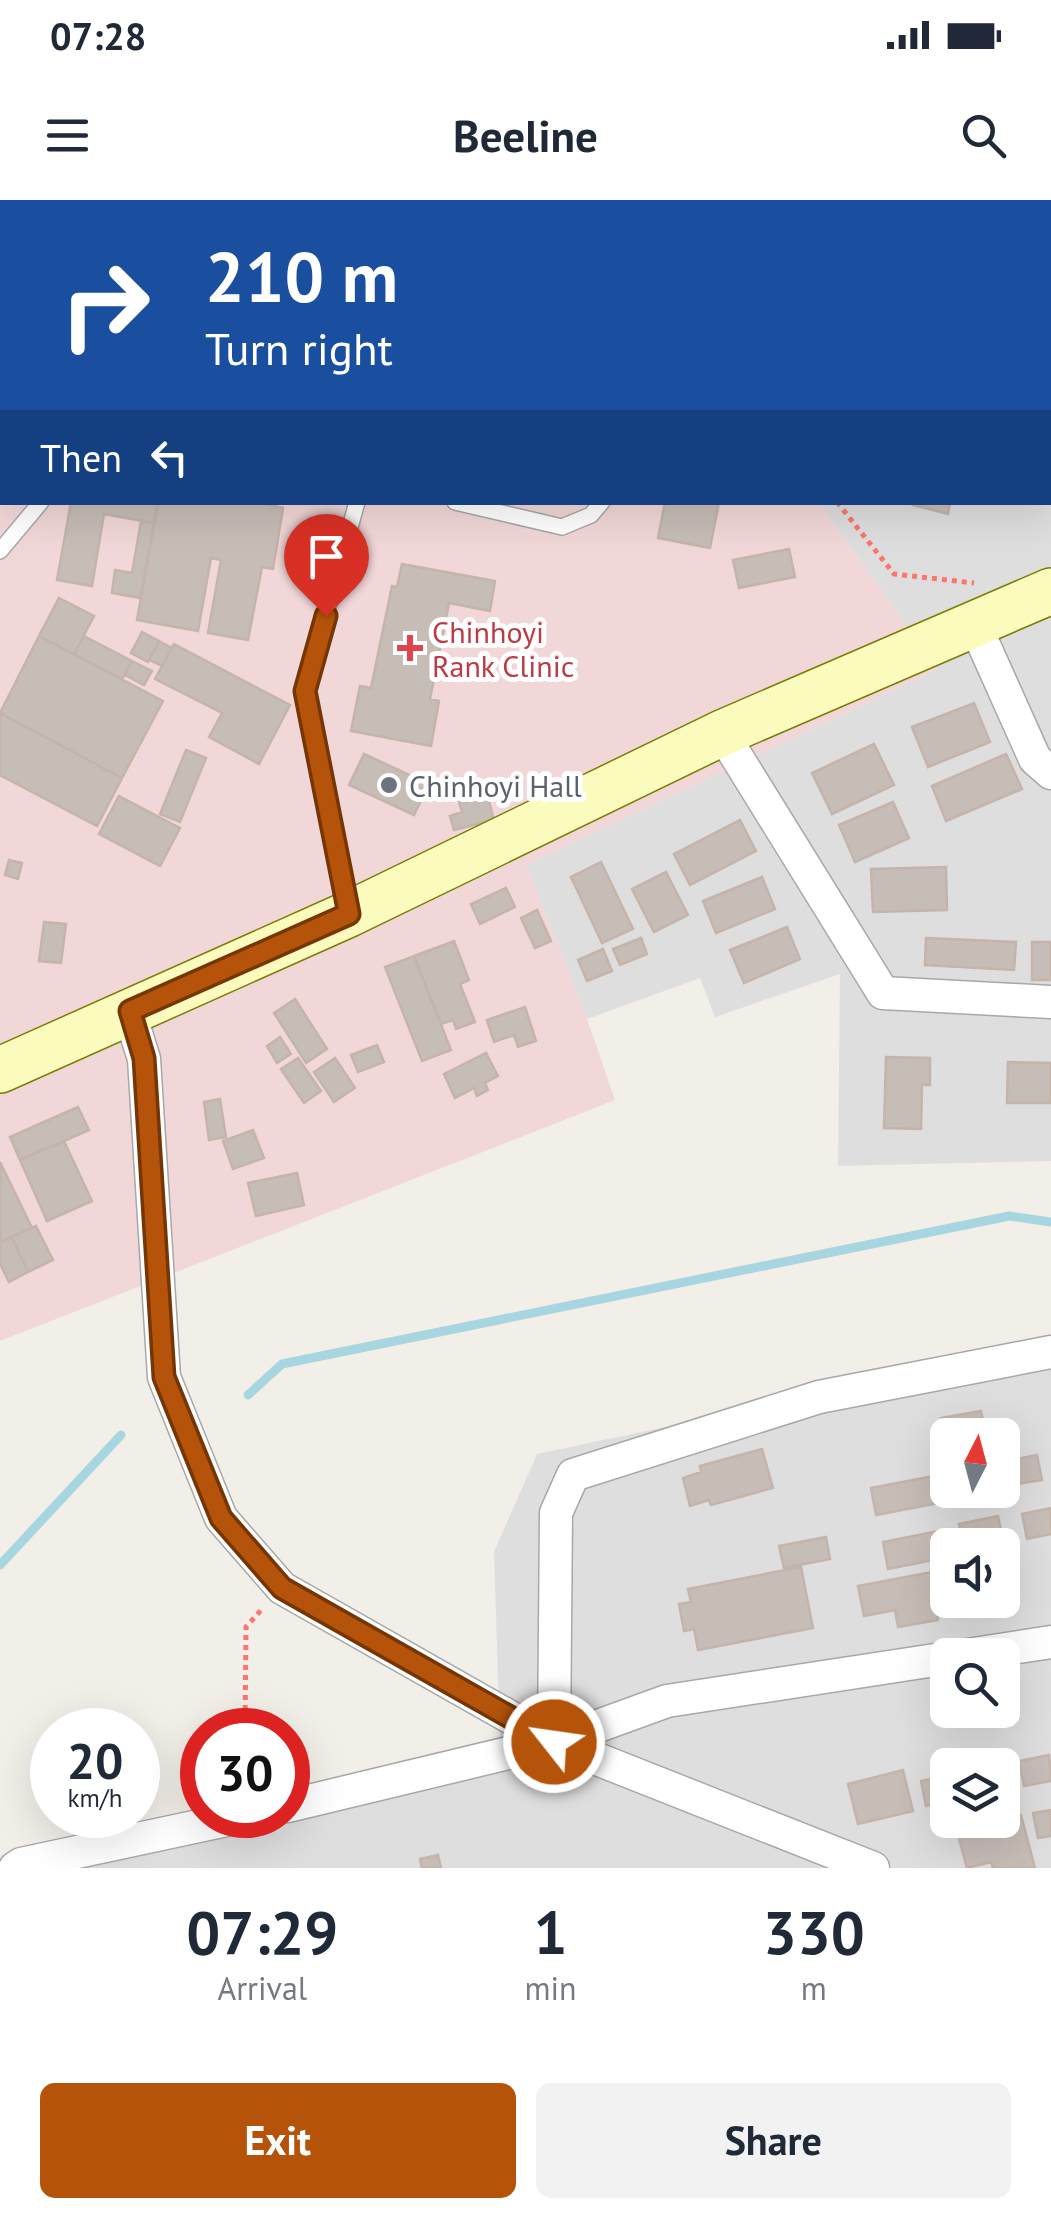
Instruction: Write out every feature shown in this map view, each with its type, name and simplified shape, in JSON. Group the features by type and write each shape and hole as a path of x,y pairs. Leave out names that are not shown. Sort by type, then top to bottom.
{"street":[{"path":"0,1070 349,914 722,734 1034,600"},
{"path":"974,625 1035,759 1051,773"},
{"path":"722,734 882,993 1051,1002"},
{"path":"130,1011 144,1058 164,1377 221,1518 282,1588 554,1742 872,1868"},
{"path":"554,1742 556,1513 573,1475 819,1397 1051,1352"},
{"path":"1020,1647 1051,1642"},
{"path":"310,1801 554,1742 667,1701 930,1661"},
{"path":"15,1868 180,1830"}],"lane":[{"path":"0,551 38,505"},
{"path":"349,914 305,691 356,505"},
{"path":"467,505 562,527 591,515 599,505"}],"path":[{"path":"839,505 894,574 985,584 1034,600"},
{"path":"244,1708 246,1627 282,1588"}],"shaded area":[{"path":"0,505 820,505 938,669 526,865 615,1100 0,1341"},
{"path":"820,505 1051,505 1051,1161 838,1166 840,974 715,1017 700,978 587,1019 526,865 938,669"},
{"path":"1051,1346 1051,1868 6,1868 180,1833 180,1838 310,1838 310,1810 414,1785 500,1738 494,1552 537,1454"}],"building":[{"path":"70,505 157,505 154,523 104,514 92,586 57,580"},
{"path":"157,505 283,508 273,569 262,567 248,640 208,633 221,560 211,558 198,631 137,620"},
{"path":"664,505 718,505 710,548 658,538"},
{"path":"913,505 950,505 948,514"},
{"path":"141,521 154,523 140,598 112,593 115,570 132,573"},
{"path":"789,549 795,577 739,588 733,560"},
{"name":"Chinhoyi Rank Clinic","path":"402,564 495,581 490,611 449,603 430,699 439,701 431,746 351,731 360,686 371,688 392,586 397,587"},
{"path":"59,598 94,616 74,654 39,636"},
{"path":"142,632 159,641 148,662 131,653"},
{"path":"39,636 163,701 122,778 0,713"},
{"path":"84,636 132,661 122,679 74,654"},
{"path":"159,641 172,648 162,666 149,660"},
{"path":"174,644 290,705 259,764 209,737 222,713 155,679"},
{"path":"132,661 152,671 144,685 125,675"},
{"path":"974,703 990,742 928,767 912,727"},
{"path":"0,713 122,778 97,826 0,775"},
{"path":"874,744 894,785 832,814 812,773"},
{"path":"186,750 206,758 180,822 160,814"},
{"name":"Chinhoyi Hall","path":"364,754 429,784 414,815 349,785"},
{"path":"1006,754 1022,789 946,821 932,786"},
{"path":"486,790 494,820 454,830 450,816 462,812 458,798"},
{"path":"119,796 180,828 160,866 99,834"},
{"path":"893,802 909,838 855,862 839,825"},
{"path":"740,820 756,851 690,885 674,854"},
{"path":"9,860 22,863 18,879 5,875"},
{"path":"601,862 633,929 602,943 571,877"},
{"path":"946,867 947,910 873,912 871,869"},
{"path":"666,872 688,915 654,932 632,889"},
{"path":"762,877 775,909 716,933 703,901"},
{"path":"506,888 515,907 480,924 471,904"},
{"path":"537,910 551,941 535,948 521,918"},
{"path":"44,922 66,924 61,963 39,961"},
{"path":"787,927 800,959 744,983 730,950"},
{"path":"641,938 647,954 620,965 613,949"},
{"path":"926,938 1016,942 1014,970 925,965"},
{"path":"454,941 469,980 460,984 475,1022 456,1029 453,1020 441,1024 414,956"},
{"path":"1032,942 1051,942 1051,980 1032,980"},
{"path":"603,949 612,971 587,981 578,960"},
{"path":"414,956 451,1050 422,1061 385,967"},
{"path":"295,999 327,1049 306,1063 274,1013"},
{"path":"525,1007 536,1041 518,1047 514,1035 494,1042 487,1020"},
{"path":"280,1037 291,1054 277,1063 267,1046"},
{"path":"377,1045 384,1062 358,1072 351,1055"},
{"path":"486,1053 498,1076 485,1083 488,1090 477,1096 474,1088 455,1098 444,1074"},
{"path":"886,1057 930,1058 930,1085 922,1085 921,1129 884,1128"},
{"path":"298,1058 321,1091 304,1103 281,1069"},
{"path":"335,1058 355,1088 334,1102 314,1072"},
{"path":"1008,1062 1051,1063 1051,1103 1007,1103"},
{"path":"220,1099 226,1137 209,1140 204,1102"},
{"path":"78,1107 89,1130 20,1160 10,1137"},
{"path":"253,1130 264,1158 233,1169 223,1141"},
{"path":"64,1141 92,1201 47,1221 20,1160"},
{"path":"0,1162 32,1228 0,1242"},
{"path":"297,1173 304,1205 256,1216 248,1183"},
{"path":"36,1226 53,1260 28,1272 12,1237"},
{"path":"12,1237 28,1272 9,1282 0,1264 0,1242"},
{"path":"981,1411 982,1418 941,1418"},
{"path":"762,1449 773,1488 711,1505 709,1500 690,1506 683,1478 701,1472 700,1466"},
{"path":"1037,1455 1042,1480 1020,1484 1020,1459"},
{"path":"930,1477 930,1505 876,1515 871,1488"},
{"path":"1051,1508 1051,1534 1027,1539 1022,1514"},
{"path":"998,1516 1000,1528 960,1528 959,1524"},
{"path":"930,1533 930,1561 888,1569 883,1542"},
{"path":"826,1537 830,1559 784,1568 779,1546"},
{"path":"801,1567 813,1628 698,1650 694,1629 684,1631 679,1604 691,1602 688,1589"},
{"path":"930,1572 930,1618 938,1620 898,1627 895,1610 864,1616 858,1586"},
{"path":"1049,1755 1051,1781 1024,1786 1020,1761"},
{"path":"903,1770 913,1811 858,1824 848,1784"},
{"path":"930,1779 930,1805 926,1806 921,1781"},
{"path":"1051,1810 1051,1836 1038,1838 1033,1813"},
{"path":"1020,1815 1035,1868 993,1868 991,1862 967,1868 959,1838 1020,1838"},
{"path":"438,1855 441,1868 422,1868 420,1859"}],"waterway":[{"path":"248,1395 282,1364 1009,1216 1051,1222"},
{"path":"0,1565 121,1435"}],"place":[{"name":"Chinhoyi Rank Clinic","path":"410,648"},
{"name":"Chinhoyi Hall","path":"389,785"}],"route":[{"path":"326,616 305,691 349,914 130,1011 144,1058 164,1377 221,1518 282,1588 554,1742"}]}
